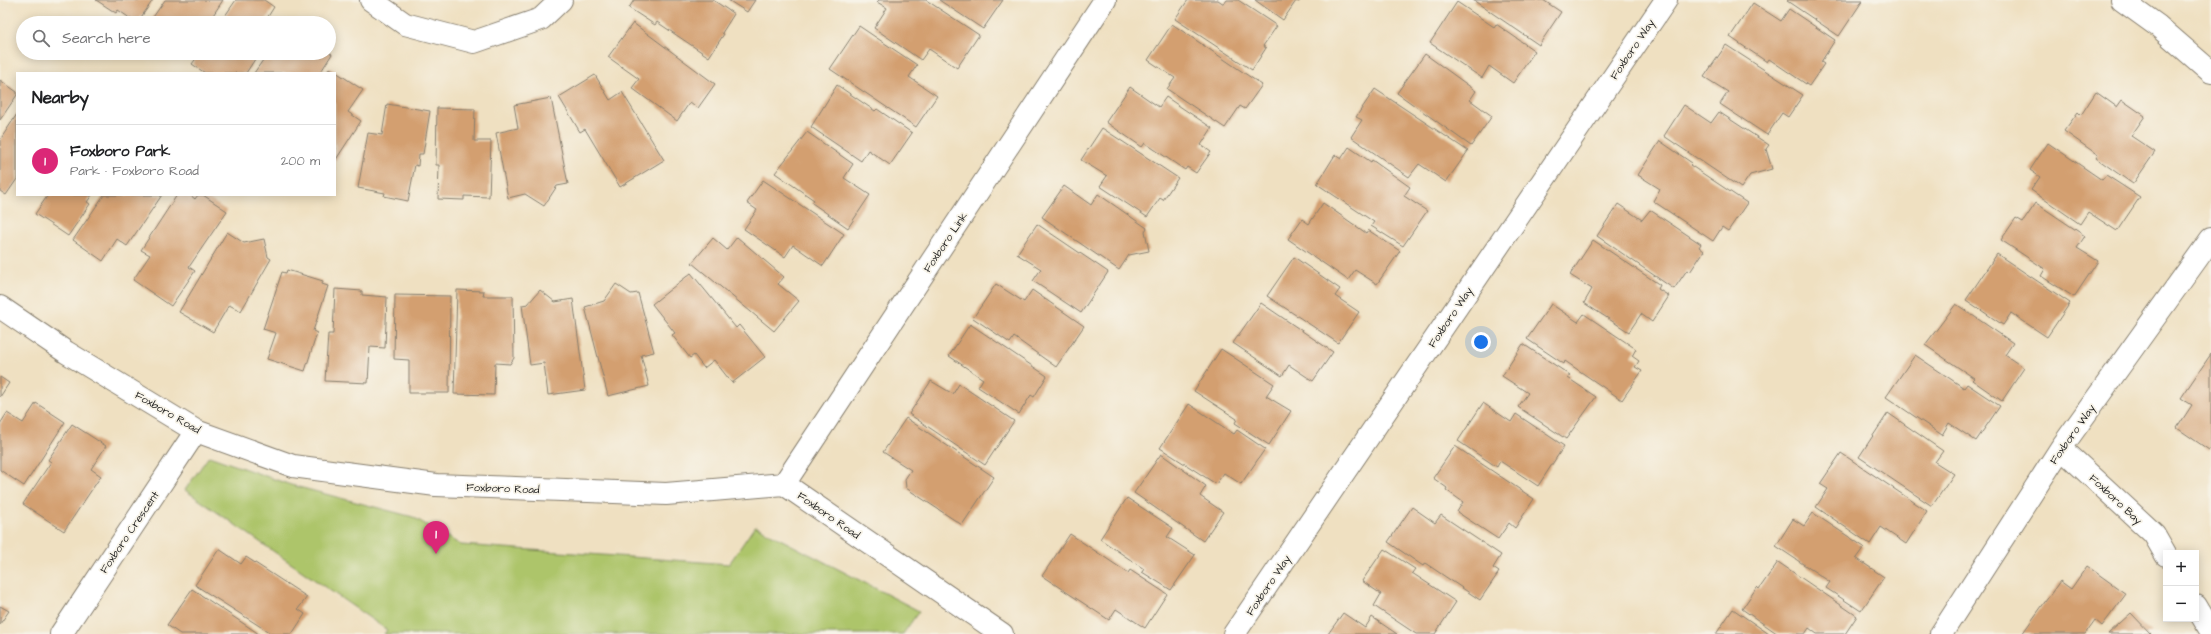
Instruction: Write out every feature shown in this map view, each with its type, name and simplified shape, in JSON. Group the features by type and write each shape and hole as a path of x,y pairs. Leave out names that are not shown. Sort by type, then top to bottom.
{"street":[{"path":"371,0 405,24 474,42 541,19 561,0"},
{"name":"Foxboro Link","path":"784,484 1105,0"},
{"name":"Foxboro Way","path":"1234,634 1666,0"},
{"path":"2122,0 2158,26 2211,72"},
{"name":"Foxboro Way","path":"1941,634 2061,448 2211,240"},
{"name":"Foxboro Road","path":"0,307 66,352 196,430 292,466 436,485 666,494 784,484 1002,634"},
{"name":"Foxboro Crescent","path":"61,634 196,430"},
{"name":"Foxboro Bay","path":"2061,448 2154,534 2163,550"},
{"path":"2199,611 2211,631"}],"green space":[{"path":"209,456 291,485 413,517 461,545 729,564 755,526 919,611 903,634 384,634 387,630 185,490"}],"building":[{"path":"96,0 153,0 142,16 127,16 118,10 116,13"},
{"path":"165,0 223,0 213,16 154,16"},
{"path":"236,0 264,0 274,7 268,16 225,16"},
{"path":"634,0 713,0 734,14 722,33 724,34 709,57 657,22 655,25 629,8"},
{"path":"728,0 755,0 747,12"},
{"path":"879,0 926,0 979,35 957,68 929,49 921,60 874,28 887,8 877,2"},
{"path":"939,0 1003,0 983,29"},
{"path":"1188,0 1218,0 1224,4 1227,0 1238,0 1277,26 1263,46 1266,48 1252,70 1175,19"},
{"path":"1255,0 1300,0 1299,2 1296,1 1283,20"},
{"path":"1473,0 1543,0 1561,12 1539,45"},
{"path":"1863,0 1839,36 1787,1"},
{"path":"1457,2 1494,27 1496,24 1535,51 1513,83 1489,66 1482,78 1430,43"},
{"path":"1753,3 1781,21 1789,9 1835,40 1821,62 1824,64 1809,86 1769,59 1767,62 1730,37"},
{"path":"633,23 715,84 698,108 690,102 677,121 632,88 639,79 608,57"},
{"path":"1172,24 1262,85 1245,109 1240,106 1225,128 1167,89 1175,78 1148,60"},
{"path":"859,26 917,65 909,77 937,96 916,127 830,69"},
{"path":"1726,45 1803,95 1788,117 1782,113 1767,135 1720,104 1728,92 1704,77"},
{"path":"1425,54 1476,91 1470,100 1492,116 1471,146 1397,93"},
{"path":"195,60 254,60 247,72 204,72 192,64"},
{"path":"263,60 328,60 321,72 255,72"},
{"path":"330,68 336,72 327,72"},
{"path":"336,72 363,90 348,112 361,121 336,159"},
{"path":"595,75 610,100 622,92 664,160 620,187 585,129 580,132 559,97"},
{"path":"0,80 16,91 16,96 0,120"},
{"path":"837,85 875,111 877,109 912,133 890,165 868,150 861,161 811,127"},
{"path":"1130,87 1159,107 1166,97 1212,128 1201,145 1211,152 1196,173 1187,167 1185,170 1145,143 1142,147 1106,122"},
{"path":"1375,89 1468,151 1446,182 1419,164 1409,177 1351,137 1362,120 1356,117"},
{"path":"2096,92 2117,107 2122,100 2145,116 2131,136 2155,152 2133,184 2096,158 2098,155 2064,131 2078,112 2081,115"},
{"path":"551,98 568,184 557,186 544,206 525,194 508,198 496,133 518,128 514,105"},
{"path":"387,104 430,111 423,154 419,154 418,166 415,165 408,201 384,196 385,193 358,188 368,133 382,135"},
{"path":"1684,105 1711,123 1719,112 1769,145 1766,149 1772,169 1750,175 1741,188 1664,136"},
{"path":"437,108 475,109 474,141 491,141 489,197 464,196 464,200 438,199 439,165 436,165"},
{"path":"16,116 16,180 6,195 0,191 0,140"},
{"path":"1102,128 1178,178 1163,200 1160,198 1147,217 1100,186 1107,176 1081,160"},
{"path":"807,132 853,164 844,178 870,195 848,228 812,203 814,200 775,173"},
{"path":"1660,141 1692,163 1690,165 1747,203 1728,231 1722,227 1713,241 1653,201 1660,189 1638,175"},
{"path":"2048,143 2102,180 2106,175 2140,197 2117,231 2088,212 2080,224 2031,190 2040,177 2030,170"},
{"path":"1349,147 1371,162 1372,160 1410,187 1404,196 1427,211 1403,246 1371,226 1374,222 1317,184 1335,155 1341,159"},
{"path":"763,180 844,234 823,266 793,245 785,257 744,229 757,210 747,203"},
{"path":"1064,186 1091,205 1098,194 1147,228 1145,231 1149,251 1129,255 1119,270 1042,217"},
{"path":"47,196 91,196 87,202 90,204 68,236 35,214"},
{"path":"103,196 161,196 127,246 117,239 103,261 73,240"},
{"path":"176,196 191,196 195,199 197,196 204,196 227,211 189,267 195,271 171,306 133,280 150,255 141,250"},
{"path":"1323,203 1366,233 1368,230 1400,251 1377,284 1355,270 1348,280 1288,239 1302,219 1309,224"},
{"path":"2036,203 2085,236 2077,248 2098,261 2074,297 2041,276 2045,269 2001,240 2016,218 2023,222"},
{"path":"1618,204 1642,220 1650,210 1701,244 1699,247 1704,251 1690,272 1687,270 1674,289 1597,236"},
{"path":"1037,224 1108,272 1081,313 1033,281 1041,269 1017,254"},
{"path":"227,232 244,243 264,239 268,257 271,259 241,311 229,305 213,332 179,312"},
{"path":"737,237 784,277 778,284 799,301 774,331 692,263 713,238 727,250"},
{"path":"1593,240 1660,285 1658,289 1669,296 1652,322 1641,314 1629,332 1584,303 1592,289 1570,275"},
{"path":"1997,254 2070,303 2047,337 2011,313 2003,325 1966,300"},
{"path":"1294,257 1340,289 1335,296 1359,312 1338,343 1267,296"},
{"path":"287,270 323,281 322,284 328,286 313,331 317,333 305,371 267,359 276,333 263,329 282,272 286,273"},
{"path":"691,273 736,328 739,325 765,357 732,383 714,360 704,368 694,355 690,358 672,335 675,333 652,304"},
{"path":"616,284 631,294 638,293 654,352 641,355 649,386 608,396 585,307 604,301"},
{"path":"996,284 1024,302 1032,290 1084,326 1056,367 1014,337 1010,343 973,318"},
{"path":"335,289 362,291 362,295 387,297 385,348 370,347 368,383 325,381 328,334 333,334"},
{"path":"457,290 484,291 483,296 513,296 514,358 510,364 495,363 494,395 454,394"},
{"path":"540,290 555,302 573,299 585,390 548,395 544,363 530,365 522,305 528,304"},
{"path":"395,295 450,296 449,393 409,393 409,360 394,359"},
{"path":"1261,303 1333,352 1313,381 1289,365 1282,376 1233,343"},
{"path":"1551,304 1578,322 1584,314 1636,349 1632,356 1639,361 1635,367 1642,371 1622,400 1565,361 1564,364 1527,339"},
{"path":"1956,304 2013,343 2005,355 2024,368 2002,401 1972,380 1974,378 1925,345"},
{"path":"970,324 1047,376 1034,397 1031,395 1019,414 978,387 983,379 949,356"},
{"path":"1523,344 1570,375 1568,378 1596,397 1566,439 1518,407 1528,393 1502,376"},
{"path":"1221,349 1274,384 1266,396 1291,411 1269,445 1235,423 1237,419 1194,391"},
{"path":"2211,354 2211,447 2209,450 2177,428 2192,405 2181,398"},
{"path":"1915,355 1964,388 1967,384 2000,406 1976,441 1949,423 1942,435 1886,397"},
{"path":"0,377 9,383 0,397"},
{"path":"931,381 953,394 959,384 1014,421 985,465 909,414"},
{"path":"36,403 65,422 24,486 0,470 0,424 7,413 23,423"},
{"path":"1483,403 1511,422 1516,414 1564,446 1538,486 1500,461 1497,467 1458,441"},
{"path":"1189,404 1234,434 1237,430 1265,449 1241,484 1224,473 1216,484 1160,448"},
{"path":"1888,413 1943,451 1935,462 1954,474 1932,506 1859,457"},
{"path":"906,418 994,477 962,525 906,488 905,479 911,470 883,452"},
{"path":"72,424 106,446 91,469 101,476 64,531 23,504 51,462 48,460"},
{"path":"1455,446 1534,499 1515,528 1509,523 1498,539 1457,512 1463,502 1446,490 1447,488 1433,478"},
{"path":"1841,453 1927,511 1906,544 1881,527 1870,544 1816,507 1828,489 1820,484"},
{"path":"1161,454 1206,486 1200,496 1223,512 1203,541 1134,493"},
{"path":"1127,498 1173,528 1167,537 1195,555 1171,590 1142,572 1144,569 1100,539"},
{"path":"1412,507 1435,523 1441,515 1501,555 1493,568 1499,572 1480,600 1425,563 1423,566 1388,542"},
{"path":"1813,513 1864,547 1856,558 1884,577 1861,611 1826,588 1830,582 1776,546 1793,519 1804,526"},
{"path":"1070,534 1128,573 1130,570 1167,594 1145,628 1116,609 1109,620 1042,576"},
{"path":"219,549 241,564 246,557 307,597 298,609 305,614 292,634 272,634 195,585"},
{"path":"1384,549 1415,569 1412,573 1456,602 1435,634 1416,634 1374,606 1381,594 1362,581"},
{"path":"1778,562 1857,616 1845,634 1817,634 1809,628 1805,634 1778,634 1742,609 1757,587 1759,589"},
{"path":"2087,566 2126,594 2102,626 2095,620 2085,634 2022,634 2060,581 2071,589"},
{"path":"192,589 259,634 180,634 167,625"},
{"path":"0,606 9,611 0,624"},
{"path":"1733,609 1769,634 1716,634"},
{"path":"1343,613 1365,628 1372,617 1397,634 1328,634"},
{"path":"2131,613 2151,634 2108,634"}],"place":[{"name":"Foxboro Park","path":"436,554"}]}
